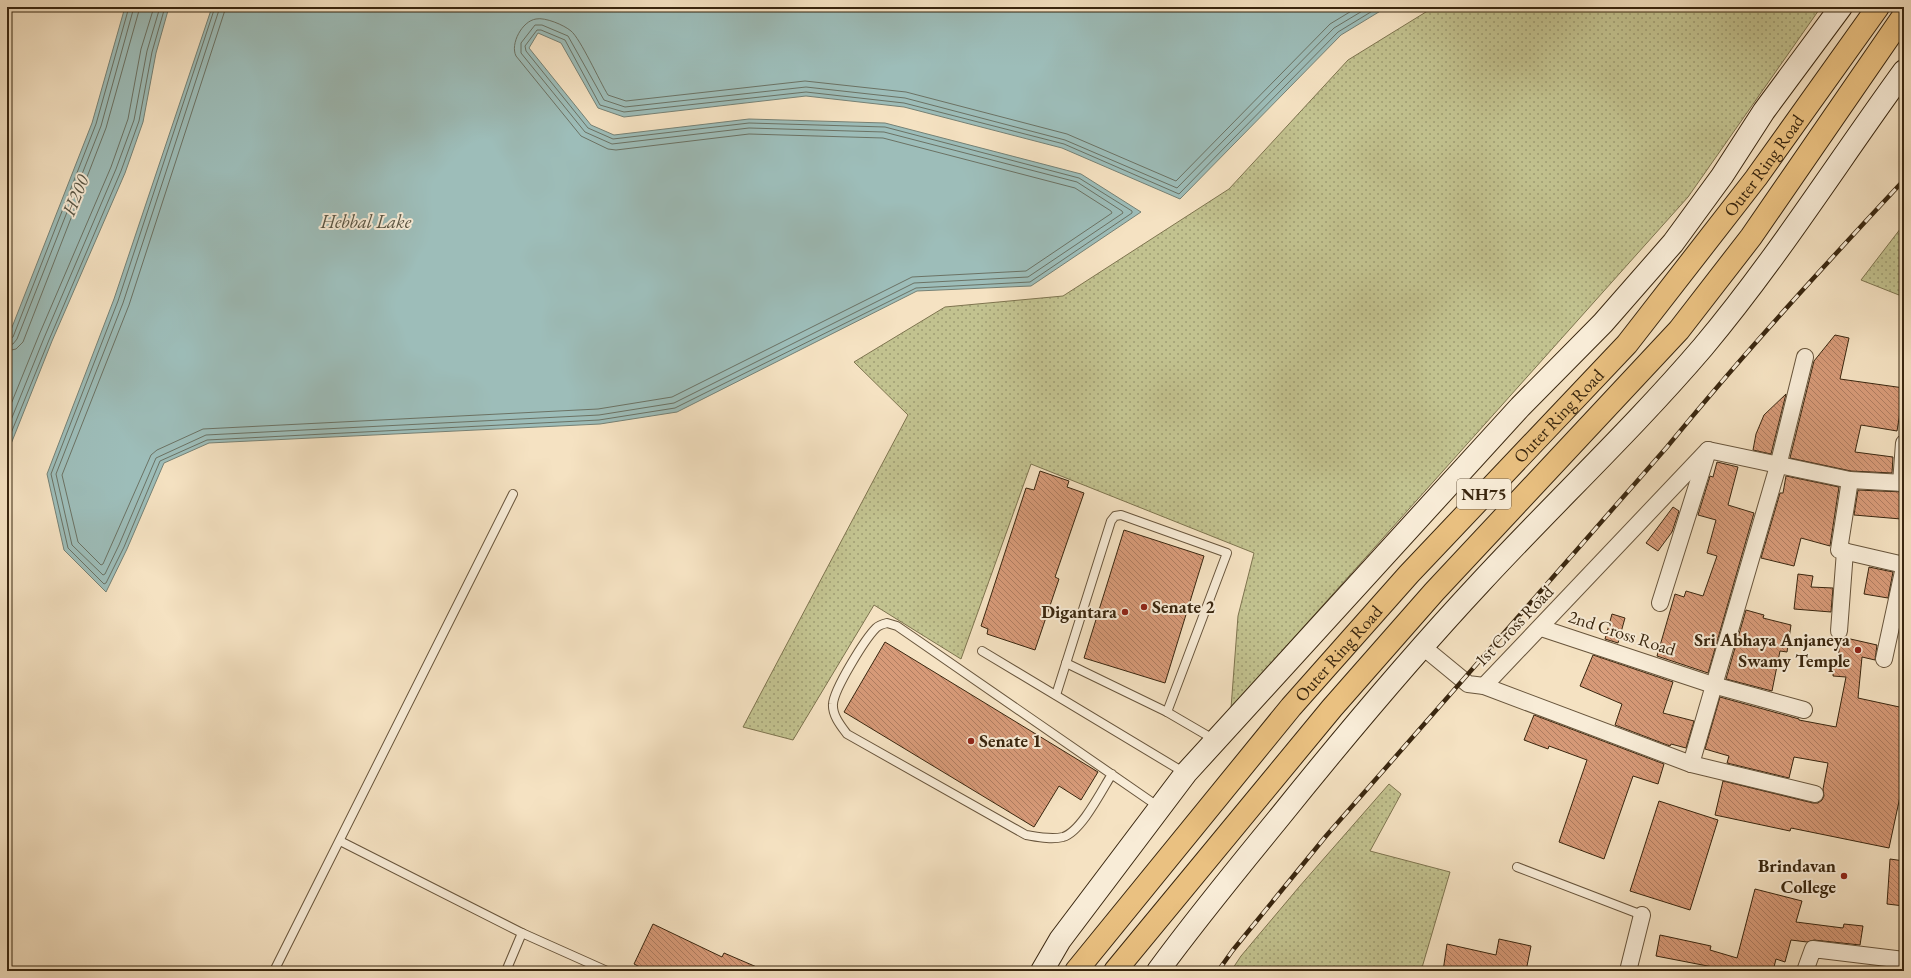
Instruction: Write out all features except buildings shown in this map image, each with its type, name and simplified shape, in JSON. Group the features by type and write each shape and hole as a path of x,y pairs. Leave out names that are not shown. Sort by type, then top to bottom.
{"highway":[{"name":"Outer Ring Road","path":"1076,971 1295,702 1409,574 1627,344 1756,178 1878,7"},
{"name":"Outer Ring Road","path":"1115,971 1332,708 1434,592 1679,330 1751,237 1904,15"}],"street":[{"path":"1042,971 1060,940 1186,773 1520,407 1603,323 1668,249 1722,176 1764,111 1841,7"},
{"path":"1158,971 1191,926 1299,793 1422,648 1483,580 1659,397 1704,345 1752,286 1797,225 1904,71"},
{"path":"1691,764 1778,466 1805,357"},
{"path":"1660,602 1708,450 1850,480 1902,483 1904,443"},
{"name":"1st Cross Road","path":"1708,450 1541,628 1484,686 1691,764 1815,794"},
{"path":"1850,480 1839,550 1904,566 1884,659"},
{"path":"1840,631 1845,551"},
{"name":"2nd Cross Road","path":"1541,628 1713,685 1804,710"},
{"path":"1422,648 1468,684 1484,686"},
{"path":"1628,971 1642,915"},
{"path":"1805,971 1813,949 1901,963"}],"lane":[{"path":"274,971 513,494"},
{"path":"1056,695 1111,521 1115,516 1121,515 1227,553 1167,712"},
{"path":"1112,774 1076,829 1064,837 1045,838 1026,835 847,734 837,721 833,704 838,689 868,636 877,626 887,623 898,626 1112,774 1160,808"},
{"path":"982,651 1186,773"},
{"path":"1066,663 1167,712 1216,741"},
{"path":"340,841 522,933 606,971"},
{"path":"1517,867 1642,915"},
{"path":"506,971 522,933"}],"green space":[{"path":"1434,7 1821,7 1688,197 1231,708 1238,616 1254,553 1031,464 961,659 874,605 793,740 743,727 908,415 854,362 945,307 1063,296 1229,189 1348,60"},
{"path":"1904,224 1904,297 1861,280"},
{"path":"1389,784 1401,794 1370,851 1450,872 1421,971 1231,971 1241,956 1299,887"}],"water":[{"name":"H200","path":"125,7 169,7 156,53 143,122 125,173 52,341 7,454 7,340 92,123"},
{"name":"Hebbal Lake","path":"212,7 1387,7 1341,35 1180,199 1062,148 904,107 806,96 624,117 598,108 561,43 538,33 529,48 591,125 614,135 749,119 885,123 1081,174 1141,212 1031,286 917,291 677,412 600,424 209,443 164,463 127,549 106,592 64,550 47,474 114,299"}],"railway":[{"path":"1218,971 1233,950 1326,836 1813,278 1904,180"}],"place":[{"name":"Senate 2","path":"1144,607"},
{"name":"Digantara","path":"1125,612"},
{"name":"Sri Abhaya Anjaneya Swamy Temple","path":"1858,650"},
{"name":"Senate 1","path":"971,741"},
{"name":"Brindavan College","path":"1844,876"}]}
